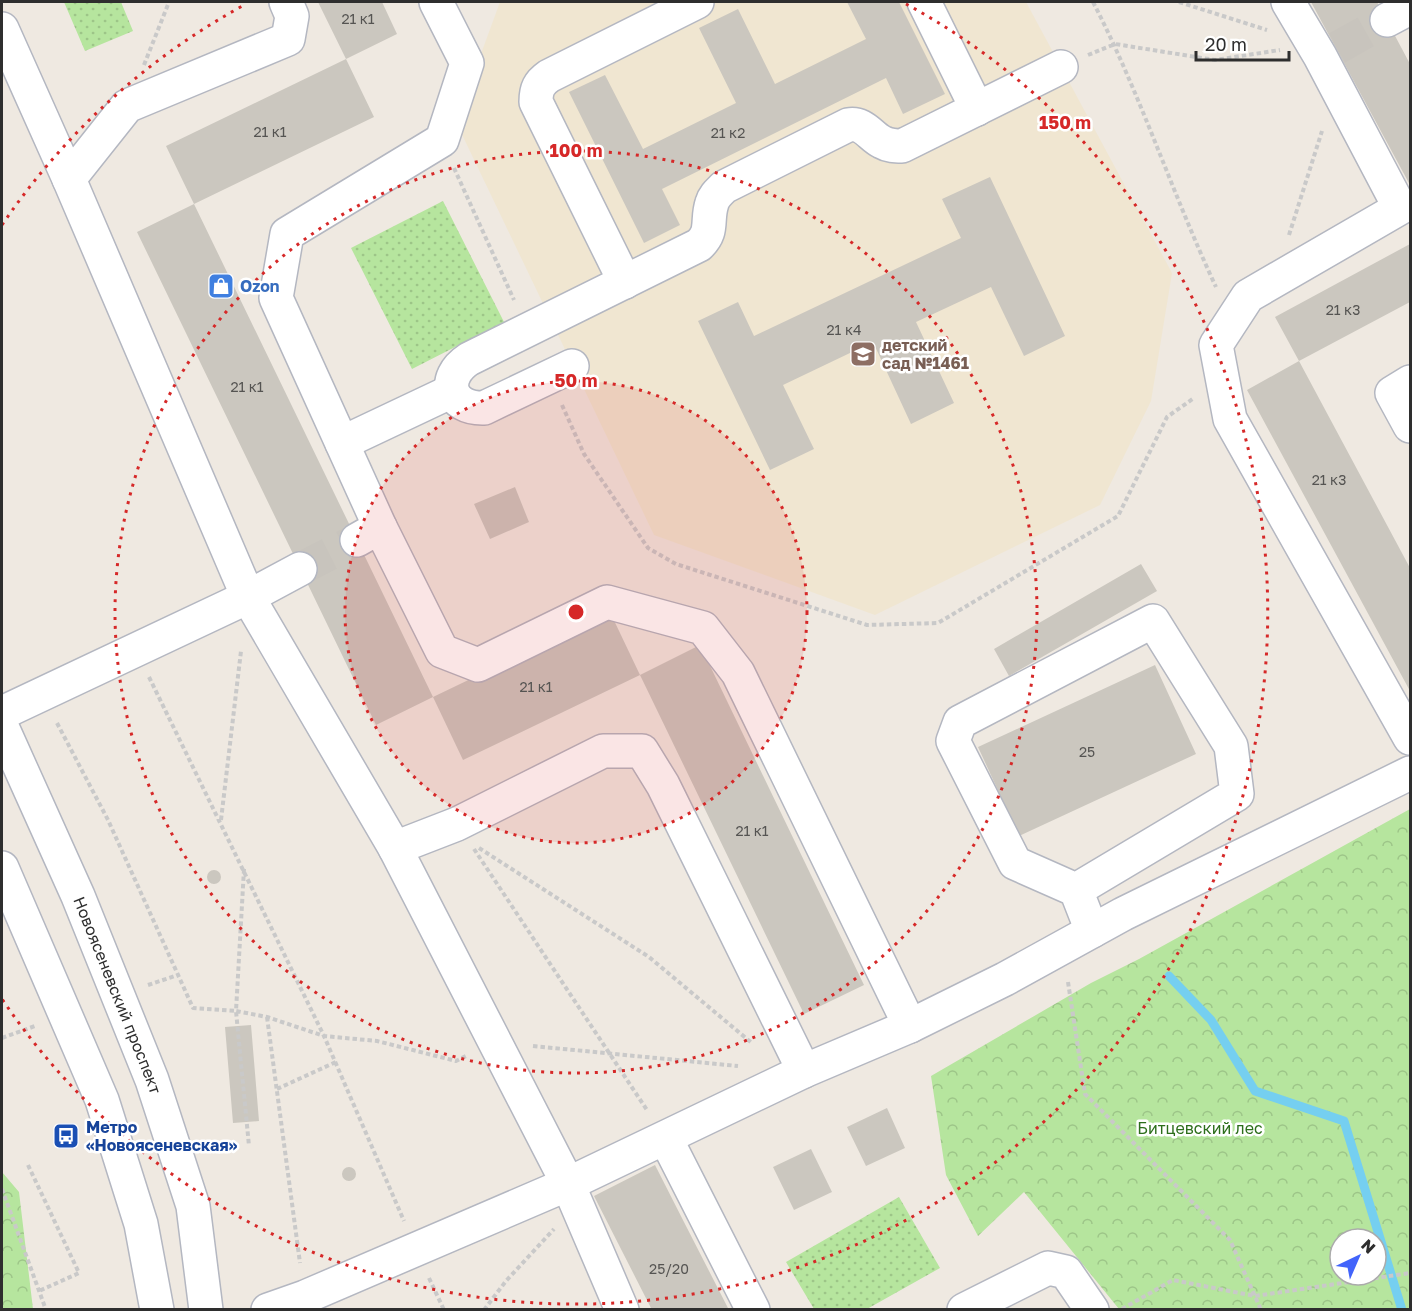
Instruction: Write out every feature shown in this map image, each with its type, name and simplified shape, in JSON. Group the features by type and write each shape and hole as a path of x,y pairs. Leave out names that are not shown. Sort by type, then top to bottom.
{"street":[{"path":"69,179 127,106 288,39 292,16 285,2"},
{"path":"436,2 467,63 442,140 287,234 276,298 342,443 368,533 442,651 478,665 607,602 703,628 738,673 910,1026"},
{"path":"626,282 536,102 536,90 541,81 549,75 697,2"},
{"path":"924,2 977,109"},
{"path":"1288,2 1323,50 1400,208 1248,296 1216,345 1230,419 1410,738"},
{"path":"2,29 69,179 248,597 395,848 573,1194 622,1310"},
{"path":"561,371 484,408 470,408 459,402 452,391 452,378 458,366 699,245 709,232 712,203 724,187 854,124 861,126 883,143 902,146 1061,67"},
{"path":"1410,382 1392,393 1410,426"},
{"path":"342,443 452,391"},
{"path":"2,713 248,597 300,569"},
{"path":"1076,890 1237,794 1231,746 1153,621 960,722 953,741 1015,862 1076,890 1092,930"},
{"name":"Новоясеневский проспект","path":"2,727 78,896 152,1080 193,1206 206,1310"},
{"path":"395,848 457,824 603,751 642,752 663,785 804,1071"},
{"path":"268,1310 305,1297 416,1249 573,1194 666,1139 804,1071 910,1026 1005,979 1123,914 1410,773"},
{"path":"2,868 13,924 102,1100 141,1224 157,1310"},
{"path":"666,1139 753,1310"},
{"path":"963,1310 1048,1268 1066,1272 1092,1310"}],"path":[{"path":"127,106 169,2"},
{"path":"1093,2 1114,44 1188,227 1232,321"},
{"path":"1179,2 1323,50"},
{"path":"1061,67 1114,44 1215,60 1323,50"},
{"path":"1275,281 1323,127"},
{"path":"442,140 528,330"},
{"path":"561,371 584,454 648,548 676,564 867,625 938,623 1118,516 1167,417 1222,379"},
{"path":"220,820 242,644"},
{"path":"136,650 336,1062 444,1310"},
{"path":"42,695 108,820 193,1008 236,1011 267,1017 305,1297"},
{"path":"666,1139 469,841 649,957 756,1047"},
{"path":"244,869 236,1011 249,1146"},
{"path":"148,985 178,975"},
{"path":"1067,977 1084,1094 1230,1240 1261,1310"},
{"path":"2,1038 44,1023"},
{"path":"277,1089 336,1062"},
{"path":"28,1165 79,1274 39,1291"},
{"path":"2,1189 46,1310"},
{"path":"484,1310 573,1194"},
{"path":"1121,1310 1173,1280 1255,1296 1410,1274"}],"shaded area":[{"name":"детский сад №1461","path":"500,2 1026,2 1172,273 1151,401 1100,505 875,615 654,535 456,122"}],"green space":[{"path":"64,2 121,2 133,31 85,51"},
{"path":"443,201 504,322 412,369 351,248"},
{"name":"Битцевский лес","path":"1410,809 1410,1309 1119,1309 1024,1192 978,1236 946,1175 931,1076 1091,983 1139,959"},
{"path":"2,1172 19,1192 33,1309 2,1309"},
{"path":"899,1197 940,1268 867,1309 814,1309 786,1262"}],"building":[{"path":"318,2 382,2 397,34 346,59"},
{"path":"847,2 899,2 945,94 903,114 886,78 662,189 680,225 644,243 569,92 605,75 643,149 736,103 699,28 738,9 775,84 866,39"},
{"path":"1311,2 1377,2 1410,64 1410,185"},
{"path":"346,59 374,117 194,204 166,146"},
{"path":"990,177 1065,336 1024,356 991,287 916,322 954,403 911,424 873,342 783,385 814,449 770,470 698,321 738,302 754,336 961,238 942,199"},
{"path":"194,204 433,697 376,725 137,232"},
{"path":"1410,244 1410,302 1299,361 1275,317"},
{"path":"1299,361 1410,568 1410,691 1247,390"},
{"path":"515,487 529,522 490,539 474,504"},
{"path":"1141,564 1157,591 1009,676 994,649"},
{"path":"610,612 640,675 463,760 433,697"},
{"path":"700,645 864,985 804,1014 640,675"},
{"path":"1155,665 1196,754 1019,836 978,747"},
{"path":"214,870 219,872 221,877 219,882 214,884 209,882 207,877 209,872"},
{"path":"251,1025 259,1121 233,1123 225,1027"},
{"path":"887,1108 905,1148 866,1166 847,1127"},
{"path":"811,1149 832,1192 794,1210 773,1167"},
{"path":"655,1165 729,1310 652,1310 594,1196"},
{"path":"349,1167 354,1169 356,1174 354,1179 349,1181 344,1179 342,1174 344,1169"}],"waterway":[{"path":"1169,976 1211,1020 1255,1091 1344,1121 1402,1310"}],"tunnel":[{"path":"1337,48 1387,20"},
{"path":"300,569 357,540"}],"place":[{"name":"Ozon","path":"221,286"},
{"name":"детский сад №1461","path":"863,354"},
{"name":"Метро «Новоясеневская»","path":"66,1136"}]}
